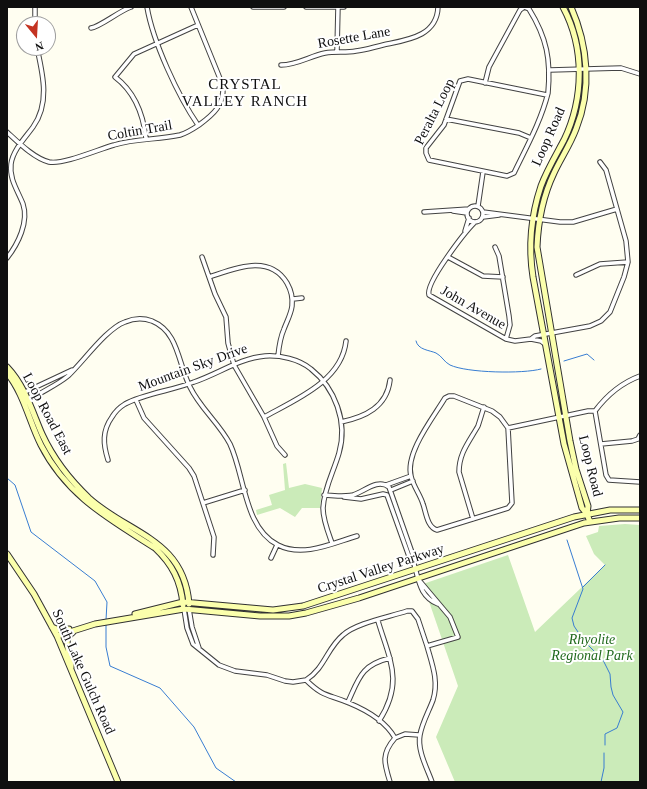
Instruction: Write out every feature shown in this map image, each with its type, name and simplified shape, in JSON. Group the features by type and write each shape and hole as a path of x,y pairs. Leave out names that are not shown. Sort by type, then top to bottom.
{"main road":[{"name":"Loop Road","path":"562,7 573,33 579,69 578,96 571,124 544,178 530,234 531,262 569,466 582,508 587,514"},
{"name":"Loop Road","path":"571,7 580,31 586,69 586,89 582,111 571,142 553,174 540,219 537,248 576,470 588,506 587,514"},
{"name":"Loop Road East","path":"7,367 27,402 40,443 61,477 77,495 91,506 162,554 177,577 187,609"},
{"name":"Loop Road East","path":"7,372 23,394"},
{"name":"Crystal Valley Parkway","path":"126,618 151,609 186,602 263,609 292,608 321,602 587,514 610,510 640,510"},
{"path":"587,514 590,522"},
{"name":"Crystal Valley Parkway","path":"57,636 96,624 187,609 260,616 298,615 359,598 590,522 619,518 640,518"},
{"name":"South Lake Gulch Road","path":"7,554 34,594 57,636 118,782"},
{"path":"52,626 63,630 75,627 79,628"},
{"path":"71,669 73,660 67,639 69,635 79,628"}],"street":[{"path":"90,28 96,28 115,14 131,7"},
{"path":"147,7 158,43 186,106 198,125"},
{"name":"Coltin Trail","path":"7,132 20,144 42,160 51,162 67,159 125,142 146,138 180,135 198,125 214,114 224,94 221,78 198,25 192,7"},
{"path":"253,7 284,7"},
{"path":"306,7 344,7"},
{"path":"337,51 338,7"},
{"name":"Rosette Lane","path":"281,65 290,65 324,53 355,51 412,39 424,34 431,27 437,15 438,7"},
{"path":"478,206 483,172 507,176 511,175 540,119 547,95 550,70 542,35 529,9 524,7 520,10 489,66 484,83"},
{"path":"146,138 144,121 134,97 128,88 115,77 129,58 198,25"},
{"path":"8,255 17,244 24,221 25,212 12,178 10,169 11,162 20,144 41,112 44,97 38,56"},
{"path":"550,70 621,68 640,74"},
{"name":"Peralta Loop","path":"483,172 432,161 428,158 426,148 446,120 460,81 465,79 547,95"},
{"path":"446,120 519,134 531,138"},
{"path":"576,275 600,264 628,262 626,241 606,170 600,162"},
{"path":"424,212 446,210 468,211 473,206 478,206"},
{"path":"478,206 484,212 573,222 617,209"},
{"path":"468,211 469,218 475,222 479,221 483,217 502,214"},
{"path":"483,217 484,212"},
{"name":"John Avenue","path":"469,218 464,232 429,287 429,295 506,339 514,341 532,339 541,341 546,345"},
{"name":"John Avenue","path":"464,232 475,222"},
{"path":"495,247 500,256 510,321 506,339"},
{"path":"202,257 226,317 229,348 234,365 264,417 277,446 284,455"},
{"path":"448,257 484,276 503,277"},
{"name":"John Avenue","path":"532,339 536,336 544,334 590,326 601,321 610,312 624,278 628,262"},
{"path":"209,277 245,266 263,265 279,273 285,279 293,299 292,308 280,340 278,356"},
{"path":"293,299 302,298"},
{"path":"27,402 62,381 110,332 124,322 140,319 148,320 164,328 173,339 188,384 228,441 258,528 268,539 277,545 300,551 357,536"},
{"path":"264,417 303,395 323,381 340,363 345,353 346,341"},
{"name":"Mountain Sky Drive","path":"108,460 104,441 108,424 118,410 125,404 188,384 255,357 278,356 297,361 310,368 323,381 335,398 341,422 339,452 324,494 323,510 332,543"},
{"path":"23,394 76,367"},
{"path":"640,376 624,383 605,398 595,411 606,475 609,480 640,482"},
{"path":"341,422 366,415 375,409 383,401 389,391 390,380"},
{"path":"454,396 484,408 500,417 508,428 512,503 508,508 441,530 433,529 411,476 410,467 413,454 445,398 454,396"},
{"path":"136,400 144,418 189,468 196,480 214,537 213,555"},
{"path":"473,519 459,472 459,464 460,456 478,425 484,408"},
{"path":"508,428 559,416 595,411"},
{"path":"601,444 632,441 638,439 640,435"},
{"path":"336,496 351,495 378,485 386,485 411,476"},
{"path":"391,490 413,481"},
{"path":"386,485 391,490 415,561 414,564 419,586 427,597 438,604 450,617 458,637 427,646"},
{"path":"203,503 245,490"},
{"path":"324,494 356,499 383,494 387,495 411,562 414,564"},
{"path":"271,558 277,545"},
{"path":"187,609 190,637 193,644 209,659 219,665 235,671 267,675 293,682 306,680 319,671 343,634 358,627 407,611 412,612 418,619 427,646 436,683 433,699 419,735 421,751 432,782"},
{"path":"378,621 390,658 394,681 392,696 379,721"},
{"path":"348,702 361,673 371,664 390,658"},
{"path":"306,680 325,695 348,702 379,721 387,727 395,738"},
{"path":"390,782 384,760 388,746 395,738 405,734 419,735"}],"green space":[{"path":"286,463 289,488 305,484 322,488 320,508 302,508 295,517 280,508 257,515 256,510 272,505 269,495 285,490 283,464"},
{"name":"Rhyolite Regional Park","path":"625,524 640,525 640,782 455,782 436,737 458,686 423,584 508,555 535,632 605,565 594,554 586,536 598,532 599,526"}],"waterway":[{"path":"416,341 421,348 436,353 448,364 458,368 495,372 522,372 541,369"},
{"path":"564,361 587,354 594,360"},
{"path":"7,478 15,485 31,532 95,581 107,602 106,620"},
{"path":"567,540 583,589 572,618 574,626 580,635"},
{"path":"583,587 605,565"},
{"path":"106,623 106,647 110,666 160,688 194,727 216,768 236,782"},
{"path":"582,639 602,659"},
{"path":"603,660 610,674 613,695 623,712 617,728 605,734 605,745"},
{"path":"601,782 604,768 604,753"}],"district":[{"name":"CRYSTAL VALLEY RANCH","path":"245,94"}]}
